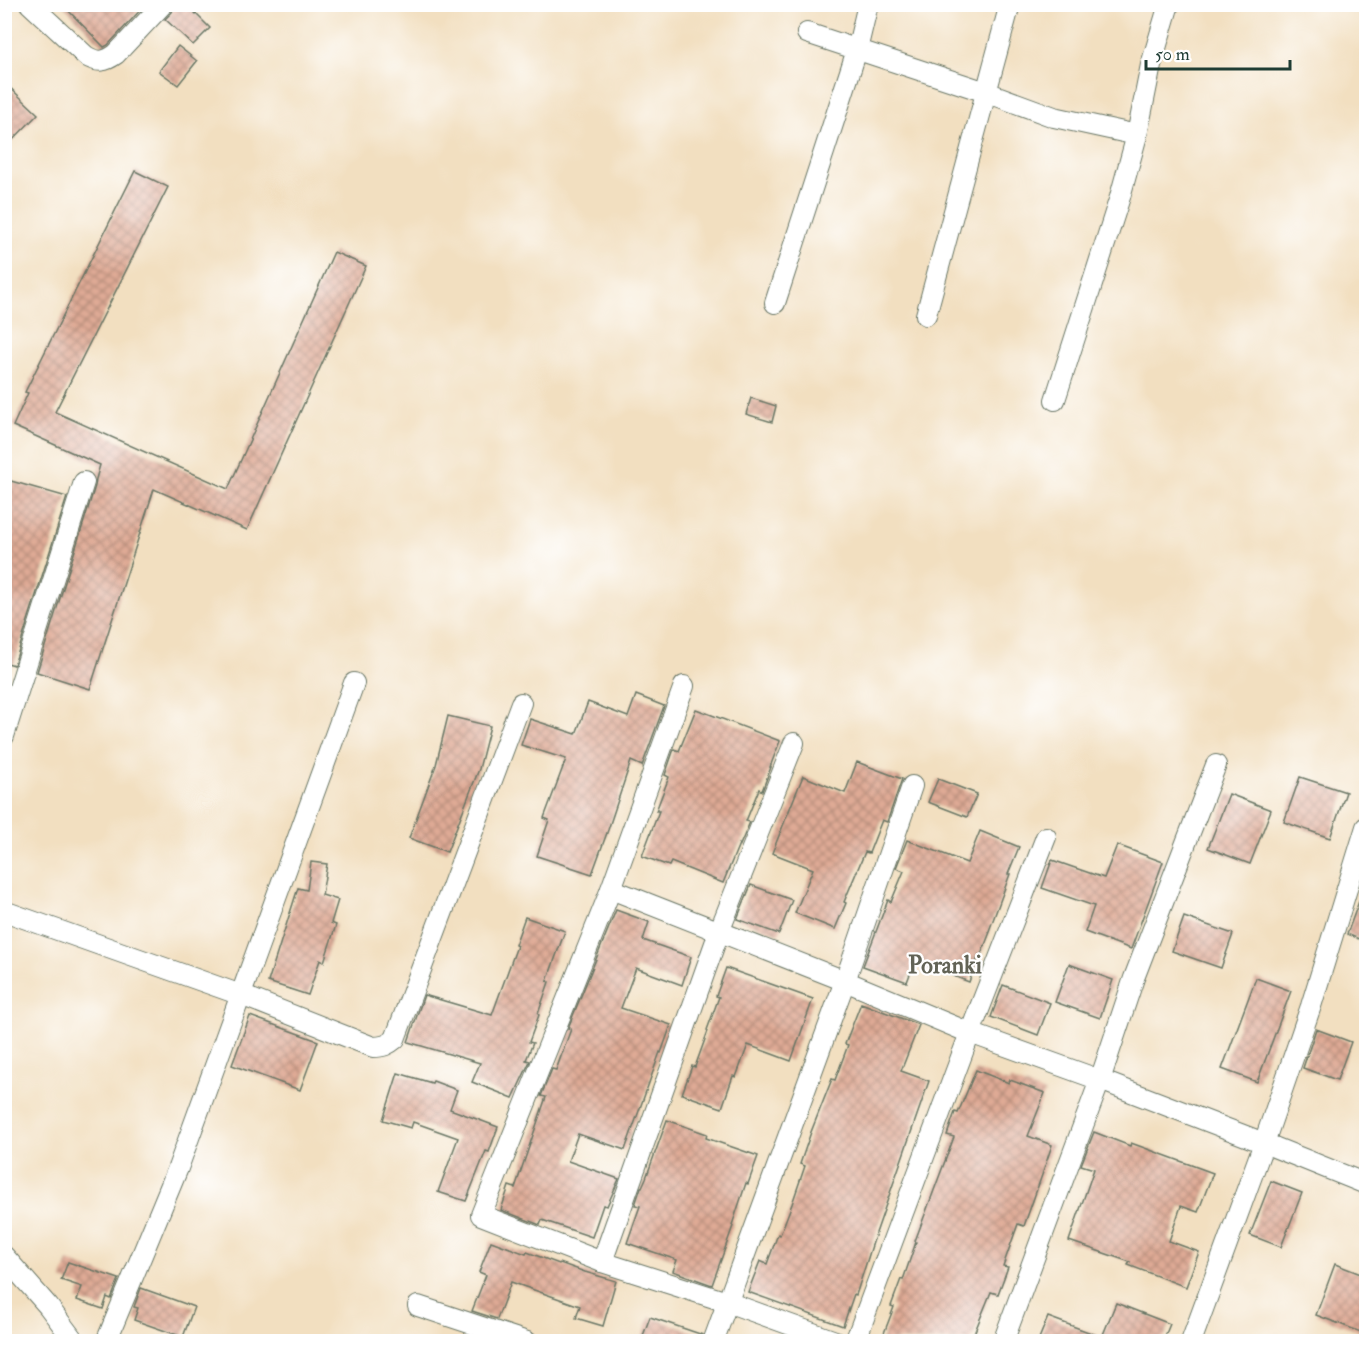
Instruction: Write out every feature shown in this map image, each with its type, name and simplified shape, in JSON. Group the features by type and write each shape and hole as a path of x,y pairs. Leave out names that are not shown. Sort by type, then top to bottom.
{"street":[{"path":"30,4 86,56 100,62 116,54 163,4"},
{"path":"775,303 857,50 868,4"},
{"path":"926,315 1010,4"},
{"path":"1055,400 1120,198 1137,135 1151,65 1170,4"},
{"path":"807,33 1054,117 1137,135"},
{"path":"4,736 84,482"},
{"path":"106,1341 178,1168 354,683"},
{"path":"684,687 611,890 481,1215 602,1262 838,1341"},
{"path":"4,911 241,995 373,1047 388,1045 394,1039 521,703"},
{"path":"602,1262 720,932 794,743"},
{"path":"1003,1341 1100,1080 1134,978 1216,765"},
{"path":"713,1341 845,981 912,786"},
{"path":"1191,1341 1264,1143 1311,1006 1366,827"},
{"path":"855,1341 1046,837"},
{"path":"611,890 845,981 970,1033 1100,1080 1366,1184"},
{"path":"4,1256 75,1341"},
{"path":"418,1306 527,1341"}],"building":[{"path":"62,4 146,4 104,47"},
{"path":"175,4 186,4 210,28 193,45 165,19 172,12"},
{"path":"178,46 197,61 178,85 159,71"},
{"path":"4,82 38,114 4,149"},
{"path":"135,171 168,187 55,412 228,489 334,252 366,266 247,530 154,489 90,689 37,672 100,465 13,426 28,393 25,392"},
{"path":"751,398 776,406 772,422 746,414"},
{"path":"4,479 67,497 14,665 4,662"},
{"path":"636,695 664,706 642,766 631,761 592,874 537,856 549,820 544,818 566,759 521,745 530,719 576,734 588,702 628,717"},
{"path":"696,709 780,741 762,791 759,789 746,821 750,822 723,883 671,862 669,866 642,856 659,811 656,811 669,777 665,775 674,749 679,751"},
{"path":"448,716 490,726 479,769 447,852 409,838 436,765"},
{"path":"857,762 902,779 887,822 882,820 869,853 865,852 835,929 795,913 813,869 772,853 803,776 845,793"},
{"path":"1300,777 1346,792 1330,838 1284,822"},
{"path":"938,779 977,794 967,817 928,802"},
{"path":"1229,794 1271,810 1250,864 1208,848"},
{"path":"980,831 1019,847 990,932 969,982 915,961 907,982 863,966 888,900 891,902 904,871 896,868 907,840 967,863"},
{"path":"1117,845 1163,862 1131,949 1085,932 1094,906 1042,888 1052,860 1104,878"},
{"path":"311,862 327,864 322,895 338,900 331,923 336,925 324,962 320,960 308,995 268,982 298,888 307,890"},
{"path":"751,885 792,900 779,934 737,919"},
{"path":"1366,885 1366,942 1347,934"},
{"path":"616,910 649,922 643,940 691,957 682,985 636,968 621,1008 671,1025 625,1150 578,1134 568,1161 619,1179 607,1206 603,1205 592,1237 542,1220 540,1225 501,1210 509,1186 515,1188 546,1097 541,1096 552,1069 556,1070 571,1029 568,1028"},
{"path":"525,917 565,931 529,1042 533,1043 526,1060 530,1061 513,1098 472,1082 480,1063 408,1042 424,995 492,1015"},
{"path":"1184,917 1233,934 1221,968 1172,951"},
{"path":"1069,964 1113,980 1100,1018 1055,1002"},
{"path":"726,968 813,999 791,1061 748,1045 736,1077 733,1076 722,1108 682,1094 708,1031 719,997 716,996"},
{"path":"1256,978 1291,991 1257,1082 1222,1069"},
{"path":"1003,985 1050,1003 1038,1035 991,1017"},
{"path":"861,1003 919,1025 901,1071 929,1081 856,1295 854,1294 843,1326 748,1292 760,1261 767,1264 778,1234 780,1235 805,1166 800,1164 811,1132 832,1079 835,1080 848,1045 845,1044"},
{"path":"250,1016 318,1041 300,1090 232,1065"},
{"path":"1316,1029 1351,1042 1337,1080 1303,1068"},
{"path":"976,1070 1009,1083 1010,1080 1045,1093 1028,1136 1052,1145 1042,1175 1024,1226 1018,1224 1003,1266 1008,1267 998,1294 991,1292 971,1341 881,1341 894,1307 891,1306 901,1279 903,1280 954,1137 947,1135 955,1112 958,1113"},
{"path":"398,1073 432,1083 433,1081 457,1090 450,1109 498,1127 466,1201 438,1192 458,1138 413,1122 411,1128 383,1120"},
{"path":"667,1120 707,1134 706,1138 758,1156 748,1184 746,1183 712,1285 673,1271 677,1260 627,1243 640,1206 635,1205"},
{"path":"1094,1132 1213,1173 1198,1212 1181,1206 1169,1241 1199,1252 1186,1287 1128,1265 1130,1262 1069,1241 1094,1169 1081,1165"},
{"path":"1271,1181 1302,1193 1281,1247 1250,1235"},
{"path":"491,1241 616,1281 603,1326 576,1318 580,1306 511,1282 497,1319 472,1311 486,1275 479,1272"},
{"path":"68,1262 119,1279 111,1299 107,1297 103,1309 77,1300 82,1287 61,1280"},
{"path":"1335,1264 1366,1276 1366,1334 1316,1315"},
{"path":"141,1288 194,1307 183,1337 134,1320 138,1308 134,1307"},
{"path":"1116,1303 1170,1324 1163,1341 1038,1341 1048,1317 1102,1337"},
{"path":"650,1317 703,1335 701,1341 641,1341"}],"district":[{"name":"Poranki","path":"945,965"}]}
